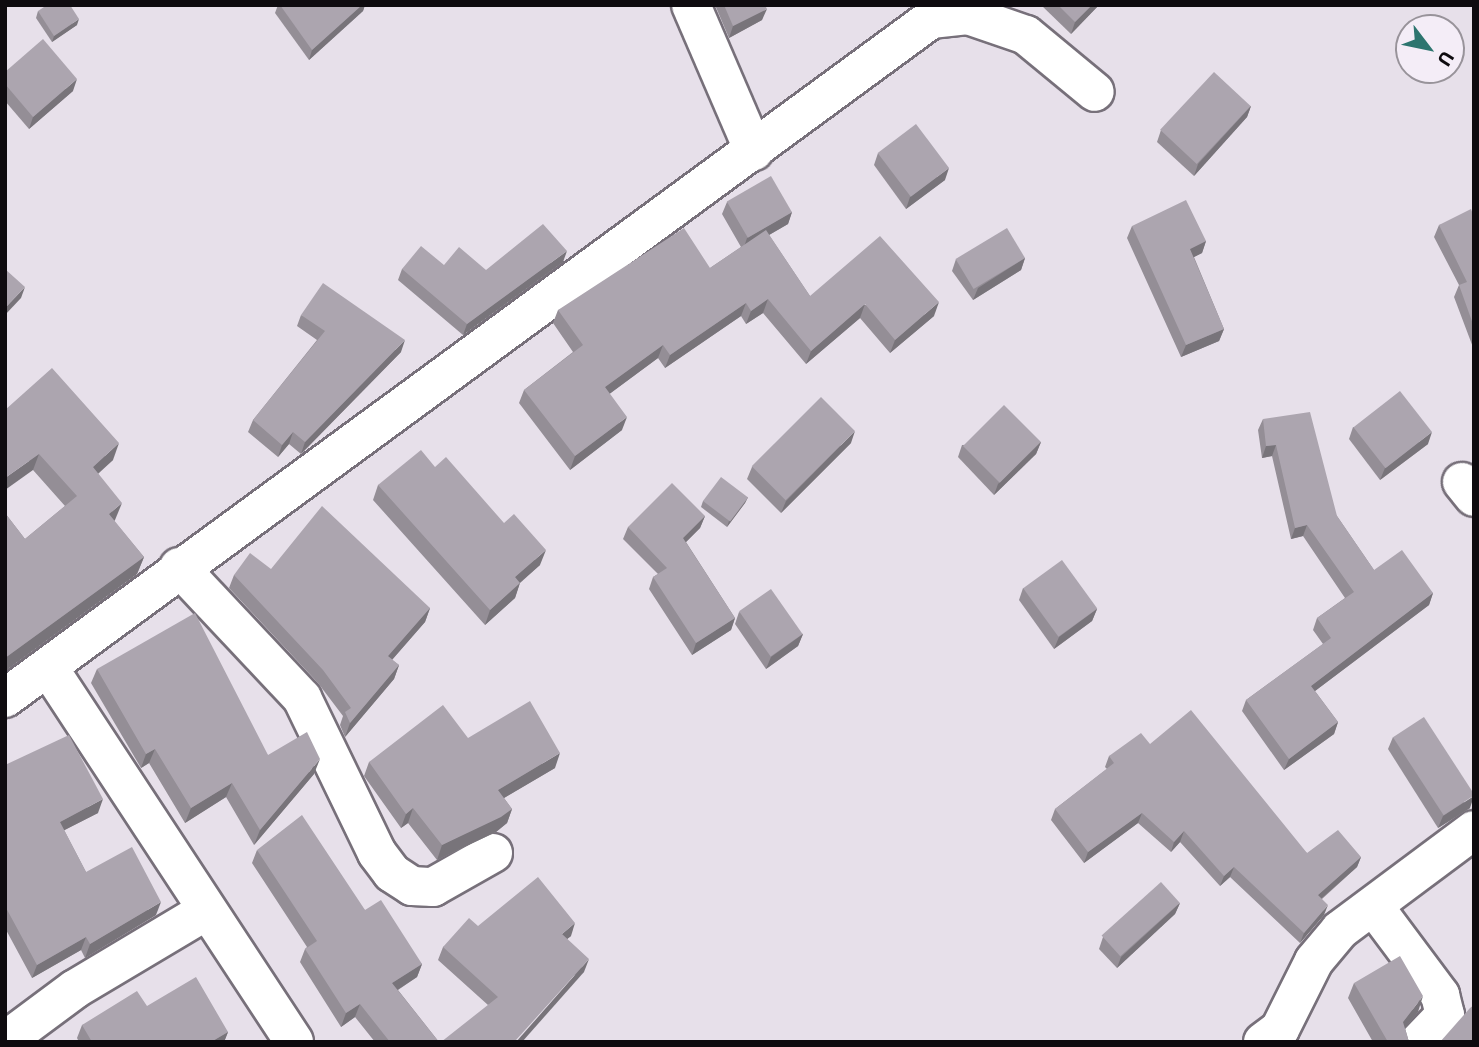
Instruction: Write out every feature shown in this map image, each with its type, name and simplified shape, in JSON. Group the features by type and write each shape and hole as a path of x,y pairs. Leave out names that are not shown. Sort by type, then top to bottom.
{"street":[{"path":"691,5 754,151"},
{"path":"5,698 179,567 754,151 872,57 931,19 951,15 1026,35 1095,92"},
{"path":"179,567 302,698 377,853 393,873 412,886 433,887 493,853"},
{"path":"48,667 204,912 294,1042"},
{"path":"1263,1042 1280,1029 1314,961 1340,930 1375,908 1474,830"},
{"path":"1375,908 1440,995 1445,1014 1419,1042"},
{"path":"5,1041 75,989 204,912"}],"building":[{"path":"47,5 70,5 79,19 54,36 38,11"},
{"path":"280,5 362,5 312,50"},
{"path":"724,5 765,5 767,9 733,26"},
{"path":"1058,5 1092,5 1075,22"},
{"path":"43,39 77,79 33,117 5,84 5,72"},
{"path":"1214,72 1251,106 1197,164 1160,130"},
{"path":"916,124 949,168 911,197 878,153"},
{"path":"771,176 792,212 748,238 727,202"},
{"path":"1186,200 1206,241 1190,249 1224,329 1186,345 1132,226"},
{"path":"1471,209 1474,217 1474,327 1459,285 1467,282 1439,225"},
{"path":"543,224 567,251 467,324 402,269 421,246 444,265 459,247 486,270"},
{"path":"684,228 710,268 766,230 810,296 880,236 939,302 895,340 865,304 811,351 768,299 751,311 746,303 670,355 663,345 605,387 627,417 575,456 524,390 583,345 558,310"},
{"path":"1007,228 1025,258 974,289 956,259"},
{"path":"5,269 25,287 5,308"},
{"path":"323,283 405,340 305,442 293,432 282,445 253,420 325,331 301,315"},
{"path":"52,368 119,443 93,467 122,503 109,514 144,557 5,658 5,513 25,539 77,496 39,454 5,478 5,410"},
{"path":"1400,391 1432,432 1386,468 1354,427"},
{"path":"821,397 855,431 786,500 752,466"},
{"path":"1004,405 1041,442 1000,483 963,446"},
{"path":"1310,412 1337,516 1374,570 1402,550 1433,593 1311,686 1338,722 1289,759 1246,700 1331,638 1317,618 1354,592 1307,525 1295,528 1276,445 1266,446 1263,419"},
{"path":"421,450 435,467 446,457 504,523 514,514 546,550 515,577 520,583 490,610 378,485"},
{"path":"721,477 748,497 730,521 703,501"},
{"path":"672,483 705,516 683,538 735,618 696,643 653,577 667,568 628,527"},
{"path":"322,506 430,608 388,656 399,665 350,723 345,712 351,708 323,670 234,575 250,553 271,569"},
{"path":"1062,560 1097,609 1058,637 1023,588"},
{"path":"771,589 803,634 771,656 739,611"},
{"path":"195,613 268,755 307,732 320,759 260,830 232,783 191,808 155,749 146,754 97,669"},
{"path":"530,701 560,753 498,790 512,809 442,845 413,808 406,814 369,762 443,705 468,738"},
{"path":"1191,710 1307,853 1338,830 1361,857 1318,895 1328,905 1304,933 1234,867 1224,876 1184,831 1174,842 1142,813 1088,852 1055,809 1114,763 1109,756 1141,733 1150,744"},
{"path":"1424,717 1474,794 1444,815 1393,737"},
{"path":"69,735 103,799 60,822 86,872 132,847 161,902 90,944 86,937 37,965 5,906 5,765"},
{"path":"302,815 365,910 381,900 422,964 392,983 439,1042 390,1042 360,1004 346,1013 305,949 317,941 257,850"},
{"path":"538,877 575,923 562,934 589,959 516,1040 518,1042 441,1042 498,997 443,947 469,918 478,926"},
{"path":"1161,882 1180,903 1120,956 1102,936"},
{"path":"1400,956 1423,996 1403,1022 1409,1042 1388,1042 1354,983"},
{"path":"196,977 228,1032 211,1042 92,1042 82,1025 137,991 147,1006"},
{"path":"1474,1005 1474,1042 1440,1042 1470,1008"}]}
